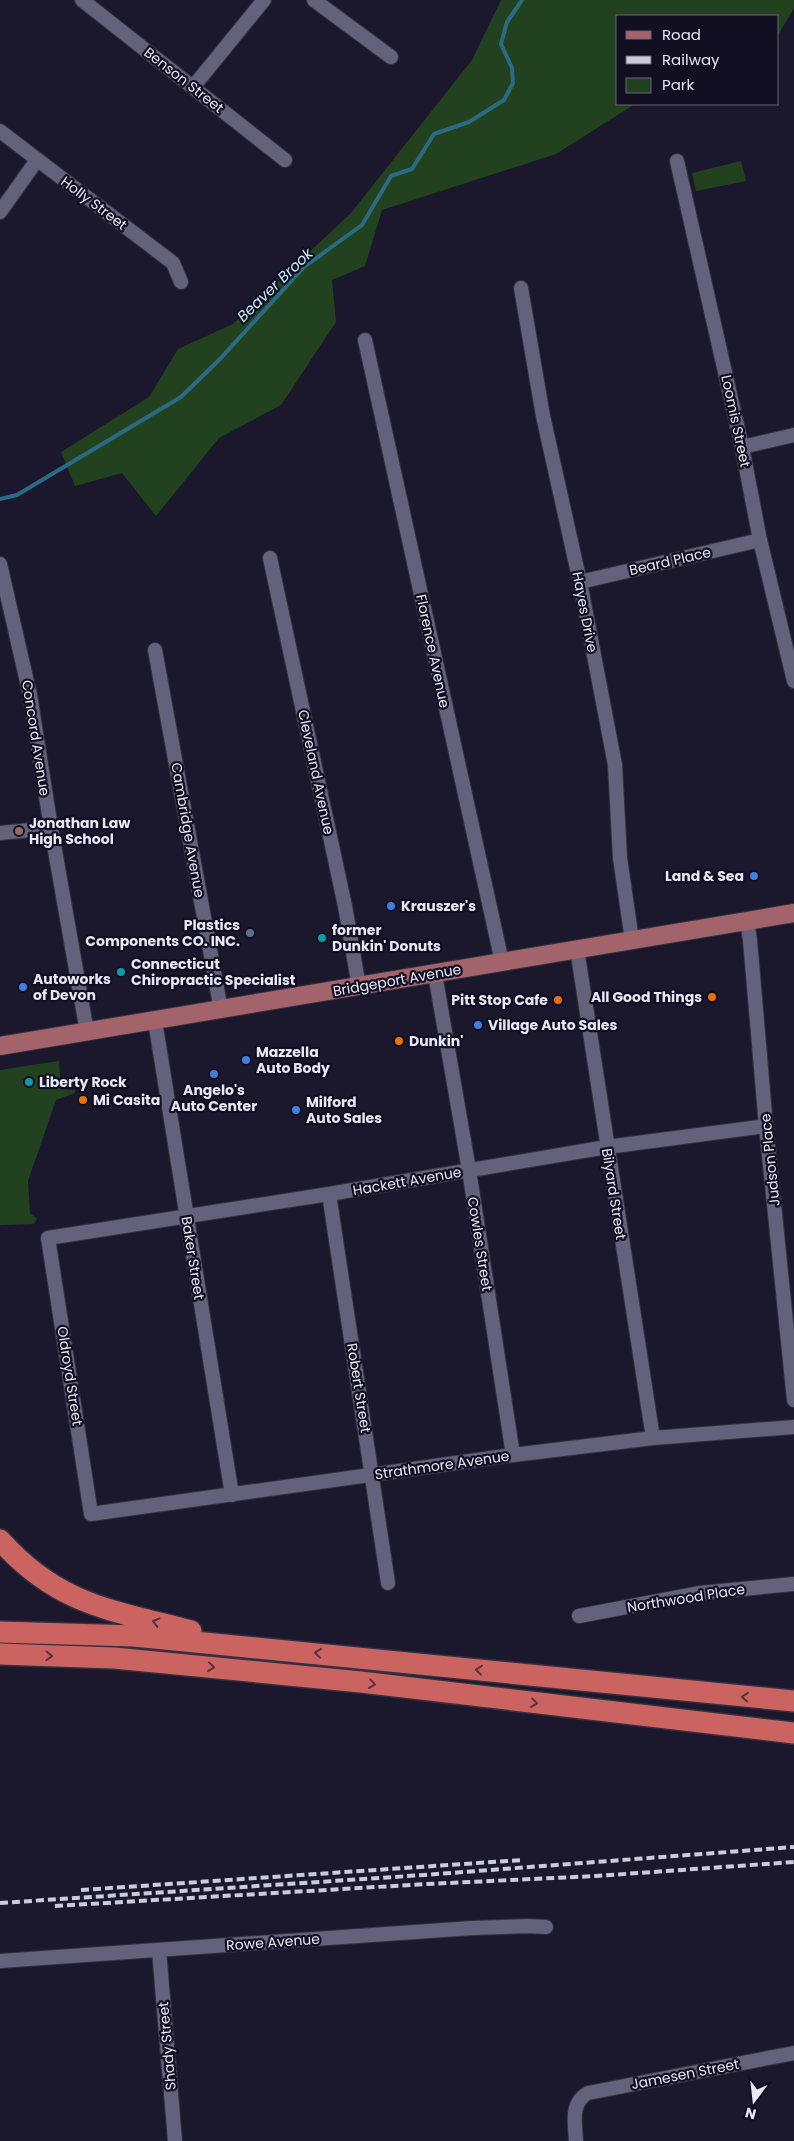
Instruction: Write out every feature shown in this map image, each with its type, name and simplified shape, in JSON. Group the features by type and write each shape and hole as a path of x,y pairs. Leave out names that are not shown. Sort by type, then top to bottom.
{"highway":[{"path":"0,1540 19,1561 38,1576 57,1589 81,1601 255,1646"},
{"path":"0,1632 134,1636 255,1646 794,1701"},
{"path":"1,1654 114,1658 361,1682 794,1733"}],"main road":[{"name":"Bridgeport Avenue","path":"0,1046 155,1022 794,913"}],"street":[{"name":"Benson Street","path":"82,0 285,160"},
{"path":"193,87 264,0"},
{"path":"314,0 391,57"},
{"name":"Holly Street","path":"0,130 173,262 181,282"},
{"path":"0,212 37,160"},
{"name":"Loomis Street","path":"677,162 742,447 760,540 794,681"},
{"name":"Hayes Drive","path":"521,288 544,416 580,582 615,765 620,858 632,940"},
{"name":"Florence Avenue","path":"365,340 502,962"},
{"path":"742,447 794,435"},
{"name":"Beard Place","path":"580,582 760,540"},
{"name":"Cleveland Avenue","path":"270,558 345,906 359,987"},
{"name":"Concord Avenue","path":"0,564 30,695 87,1032"},
{"name":"Cambridge Avenue","path":"155,650 221,1010"},
{"path":"0,834 51,828"},
{"name":"Judson Place","path":"747,921 794,1400"},
{"name":"Bilyard Street","path":"577,949 653,1438"},
{"name":"Cowles Street","path":"435,974 469,1170 513,1455"},
{"name":"Baker Street","path":"155,1022 232,1495"},
{"name":"Hackett Avenue","path":"48,1238 329,1194 607,1146 766,1126"},
{"name":"Robert Street","path":"329,1194 388,1583"},
{"name":"Oldroyd Street","path":"48,1238 92,1514"},
{"name":"Strathmore Avenue","path":"92,1514 513,1455 653,1438 794,1426"},
{"name":"Northwood Place","path":"580,1616 700,1593 794,1584"},
{"name":"Rowe Avenue","path":"0,1961 472,1928 546,1927"},
{"name":"Shady Street","path":"159,1950 175,2141"},
{"name":"Jamesen Street","path":"576,2141 575,2114 578,2101 588,2093 794,2053"}],"green space":[{"path":"501,0 794,0 794,8 779,33 779,15 616,15 616,105 633,105 556,154 382,210 365,266 332,280 336,322 281,405 219,438 156,516 122,473 75,486 61,452 149,397 178,349 233,324 351,213 472,60"},
{"path":"741,161 746,181 696,191 692,173"},
{"path":"59,1061 61,1089 75,1090 75,1093 56,1100 28,1181 30,1213 37,1219 34,1224 0,1225 0,1070"}],"waterway":[{"name":"Beaver Brook","path":"0,499 17,495 181,397 220,359 304,267 362,225 391,176 412,169 434,134 469,122 504,100 513,83 512,68 501,44 507,22 522,0"}],"railway":[{"path":"0,1903 424,1875 794,1847"},
{"path":"81,1890 522,1860"},
{"path":"55,1906 596,1876 794,1862"}],"place":[{"name":"Jonathan Law High School","path":"19,831"},
{"name":"Land & Sea","path":"754,876"},
{"name":"Krauszer's","path":"391,906"},
{"name":"Plastics Components CO. INC.","path":"250,933"},
{"name":"former Dunkin' Donuts","path":"322,938"},
{"name":"Connecticut Chiropractic Specialist","path":"121,972"},
{"name":"Autoworks of Devon","path":"23,987"},
{"name":"All Good Things","path":"712,997"},
{"name":"Pitt Stop Cafe","path":"558,1000"},
{"name":"Village Auto Sales","path":"478,1025"},
{"name":"Dunkin'","path":"399,1041"},
{"name":"Mazzella Auto Body","path":"246,1060"},
{"name":"Angelo's Auto Center","path":"214,1074"},
{"name":"Liberty Rock","path":"29,1082"},
{"name":"Mi Casita","path":"83,1100"},
{"name":"Milford Auto Sales","path":"296,1110"}]}
